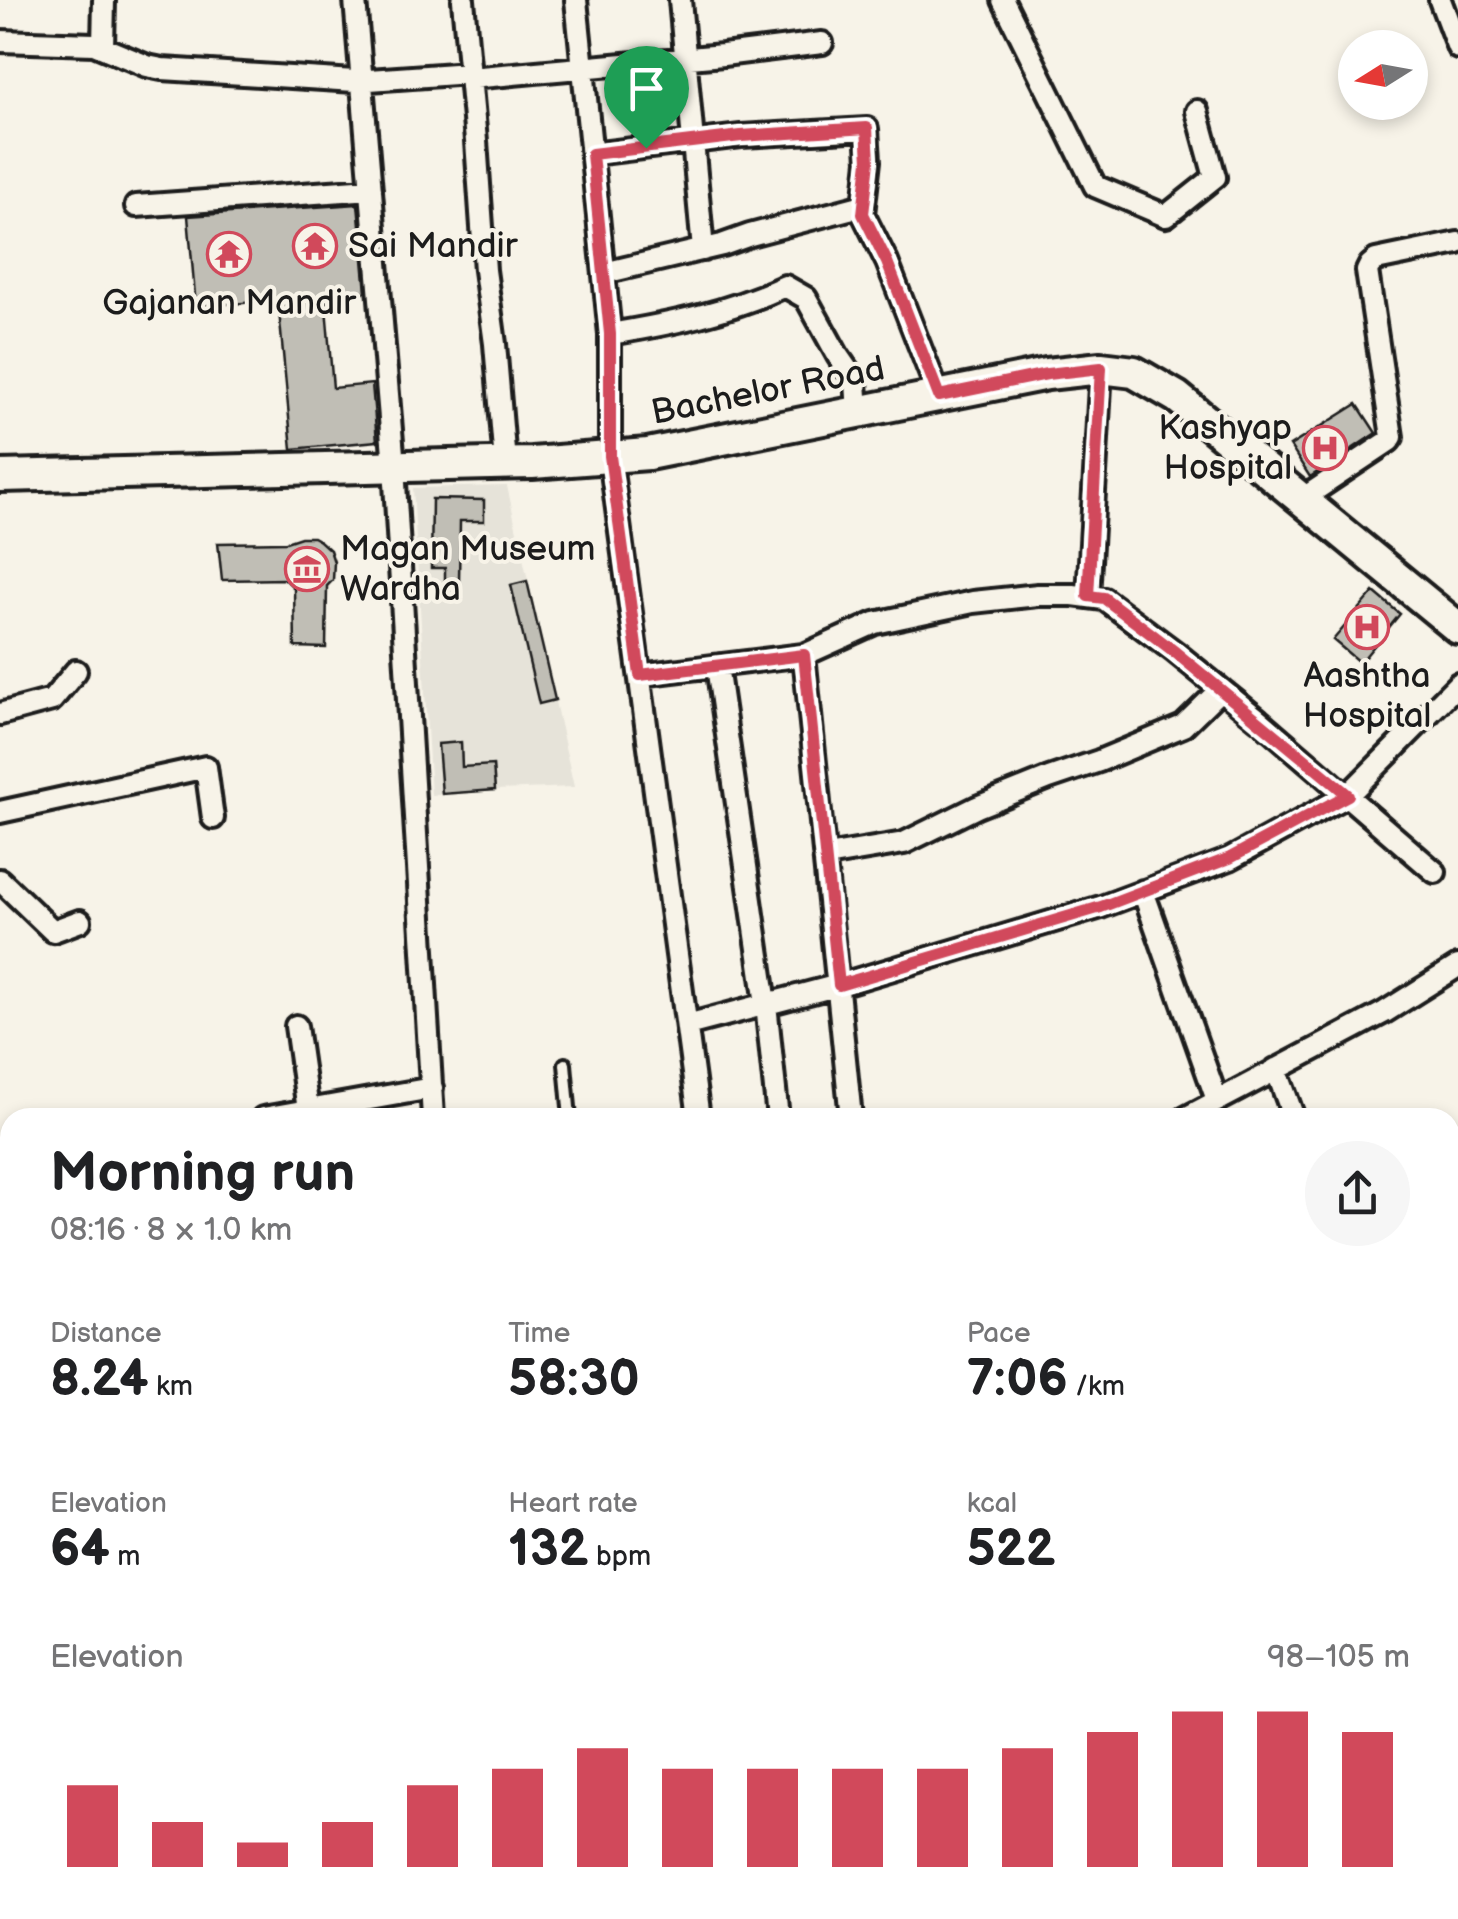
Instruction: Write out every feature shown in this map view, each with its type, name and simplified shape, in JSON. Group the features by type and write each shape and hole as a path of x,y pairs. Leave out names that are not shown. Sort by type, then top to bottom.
{"main road":[{"name":"Bachelor Road","path":"0,476 505,463 648,454 1047,374 1101,368 1134,372 1177,397 1458,628"}],"street":[{"path":"103,46 104,0"},
{"path":"354,0 394,466 433,1108"},
{"path":"463,0 505,463"},
{"path":"576,0 610,334 610,456 698,1108"},
{"path":"680,0 703,250"},
{"path":"1003,0 1095,186 1166,216 1215,178 1198,111"},
{"path":"1447,4 1458,48"},
{"path":"0,41 103,46 154,69 361,81 583,69 822,43"},
{"path":"592,154 741,136 867,128 869,161 863,214 887,262 939,396"},
{"path":"136,206 370,189"},
{"path":"604,273 864,205"},
{"path":"1302,499 1392,438 1370,265 1376,260 1458,243"},
{"path":"610,334 712,314 785,286 806,298 856,382 858,412"},
{"path":"1088,596 1101,368"},
{"path":"640,675 804,655 874,623 956,606 1038,595 1104,598 1222,689 1434,872"},
{"path":"804,655 850,1108"},
{"path":"717,666 766,1004 777,1108"},
{"path":"0,714 52,700 76,671"},
{"path":"687,1025 839,985 1101,907 1230,858 1348,795 1458,684"},
{"path":"826,856 904,843 977,806 1183,726 1222,689"},
{"path":"0,812 206,767 212,818"},
{"path":"0,880 54,930 80,921"},
{"path":"1144,891 1217,1100"},
{"path":"1203,1108 1385,1012 1458,966"},
{"path":"296,1026 308,1108"},
{"path":"1276,1069 1290,1108"},
{"path":"319,1108 432,1088"}],"lane":[{"path":"565,1064 569,1108"}],"shaded area":[{"path":"507,486 574,787 431,795 413,488"}],"building":[{"path":"358,204 366,292 325,296 333,388 372,384 377,441 292,449 278,300 196,307 188,216"},
{"path":"1357,404 1376,433 1310,477 1290,446"},
{"path":"432,499 484,500 484,521 460,521 459,582 445,581 445,568 431,568"},
{"path":"301,537 320,541 330,550 334,562 333,580 327,586 326,648 295,647 294,588 285,579 222,580 218,543 286,542"},
{"path":"527,581 555,700 539,704 511,585"},
{"path":"1374,592 1400,614 1360,663 1333,640"},
{"path":"461,742 462,767 493,765 495,790 442,794 438,744"}],"place":[{"name":"Sai Mandir","path":"315,246"},
{"name":"Gajanan Mandir","path":"229,254"},
{"name":"Kashyap Hospital","path":"1325,448"},
{"name":"Magan Museum Wardha","path":"307,569"},
{"name":"Aashtha Hospital","path":"1367,627"}],"route":[{"path":"867,128 869,161 863,214 887,262 939,396 1047,374 1101,368 1088,596 1104,598 1175,652 1348,795 1230,858 1144,891 839,985 804,655 640,675 610,456 610,334 592,154 646,148 741,136 867,128"}]}
